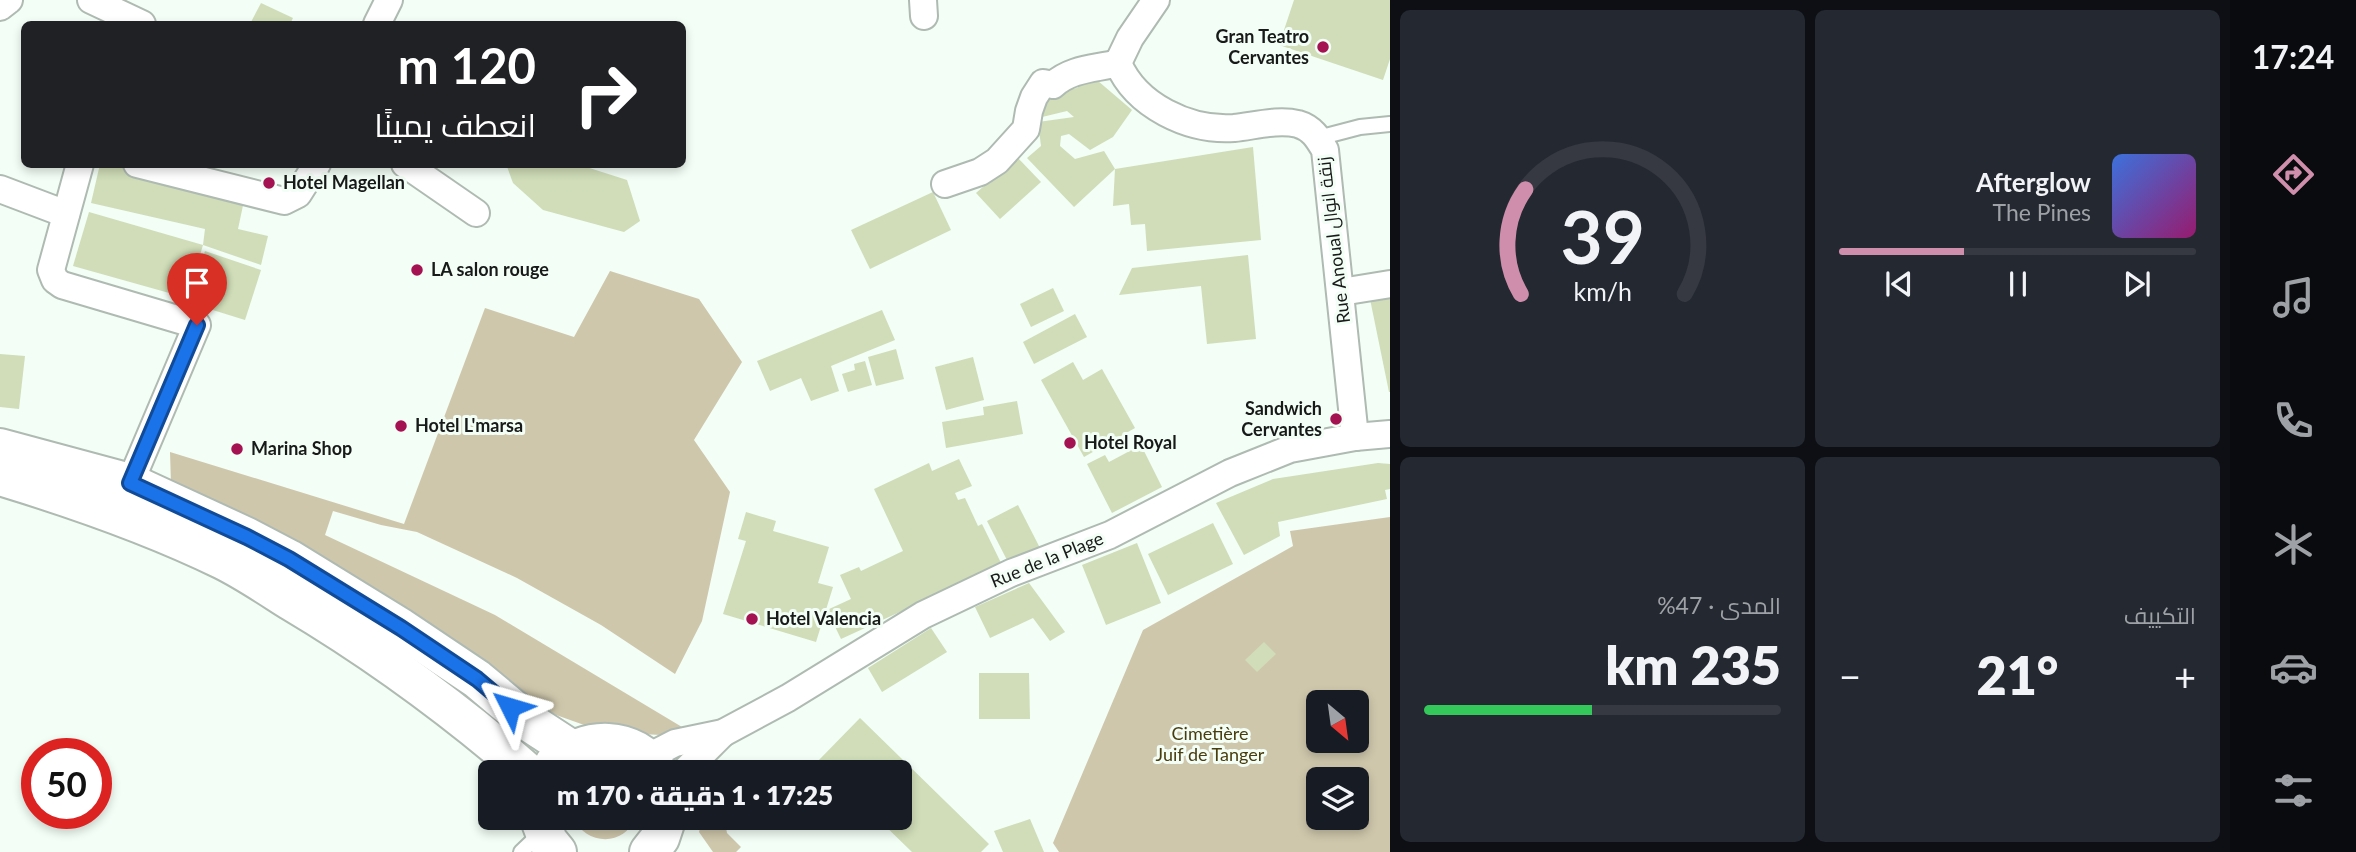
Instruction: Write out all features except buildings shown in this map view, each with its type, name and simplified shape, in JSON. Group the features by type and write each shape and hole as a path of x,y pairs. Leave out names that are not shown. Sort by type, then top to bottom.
{"main road":[{"path":"0,448 130,483 289,559 477,679 526,720 560,760"},
{"path":"0,476 154,528 226,561 336,627 410,677 512,760"},
{"path":"563,760 597,742 611,742 635,750 646,760"}],"street":[{"path":"0,6 9,0"},
{"path":"90,0 136,21"},
{"path":"378,21 389,0"},
{"path":"945,184 979,172 997,161 1026,129 1028,111 1044,83 1053,85 1073,71 1118,63 1129,38 1156,0"},
{"name":"Rue Anoual زنقة انوال","path":"1118,63 1122,72 1144,97 1160,110 1175,117 1200,125 1232,128 1267,123 1297,124 1311,130 1318,138 1325,150 1355,438"},
{"path":"79,168 51,270 55,281 197,325 130,483"},
{"path":"152,168 285,201 298,194 314,168"},
{"path":"411,168 476,213"},
{"path":"0,189 66,214"},
{"path":"1341,292 1390,284"},
{"name":"Rue de la Plage","path":"723,733 788,698 923,615 1011,573 1110,535 1230,473 1290,449 1390,434"},
{"path":"657,760 675,743 723,733"},
{"path":"696,760 723,733"}],"lane":[{"path":"1318,138 1360,127 1390,124"}],"green space":[{"path":"610,271 699,299 742,362 694,440 730,492 702,621 675,674 601,625 517,578 417,532 333,511 325,535 495,615 682,727 661,735 641,734 587,726 542,710 314,551 171,484 170,452 404,524 485,308 574,337"},
{"name":"Cimetière Juif de Tanger","path":"1390,517 1390,852 1059,852 1053,843 1143,630 1293,546 1290,531"},
{"path":"583,830 627,830 614,838 604,839"},
{"path":"726,830 741,847 736,852 713,852 699,832"}],"place":[{"name":"Gran Teatro Cervantes","path":"1323,47"},
{"name":"Hotel Magellan","path":"269,183"},
{"name":"LA salon rouge","path":"417,270"},
{"name":"Sandwich Cervantes","path":"1336,419"},
{"name":"Hotel L'marsa","path":"401,426"},
{"name":"Hotel Royal","path":"1070,443"},
{"name":"Marina Shop","path":"237,449"},
{"name":"Hotel Valencia","path":"752,619"}],"route":[{"path":"197,325 130,483 289,559 401,628 477,679 510,707"}]}
